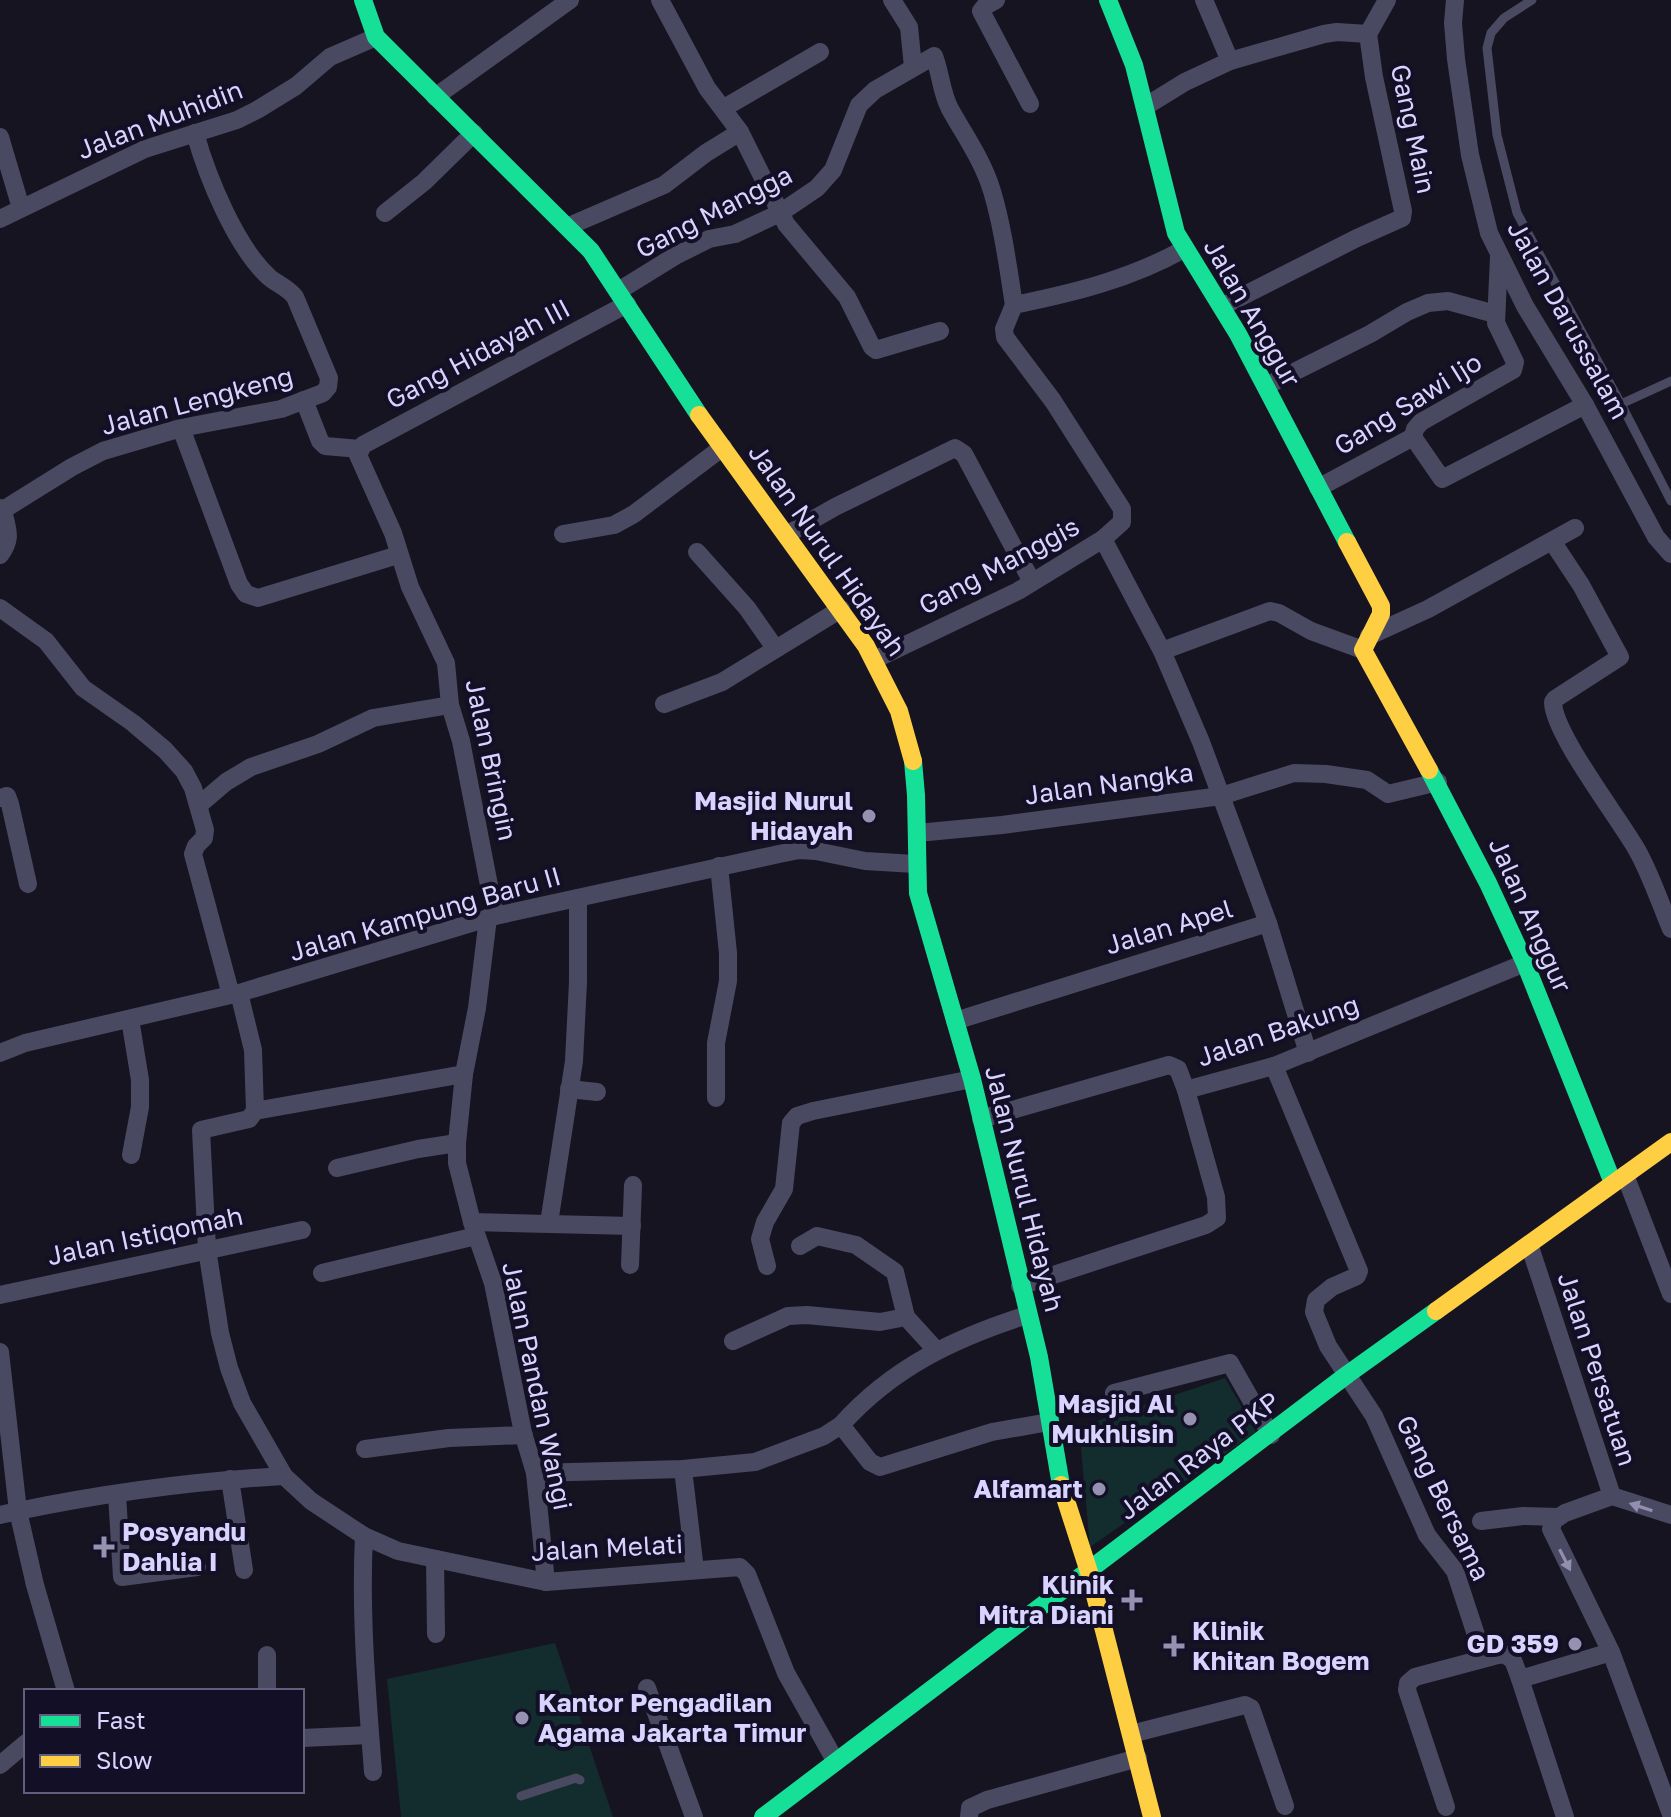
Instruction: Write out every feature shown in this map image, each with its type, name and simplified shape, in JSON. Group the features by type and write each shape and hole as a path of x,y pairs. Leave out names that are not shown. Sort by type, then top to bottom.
{"street":[{"name":"Jalan Nurul Hidayah","path":"363,0 376,37 591,251 624,297 680,390 841,609 876,659 892,691 913,755 917,795 915,864 918,893 972,1079 1046,1392 1060,1481 1089,1572 1152,1817"},
{"path":"435,97 570,0"},
{"path":"660,0 707,88 740,132 780,213 847,297 872,347 876,350 940,331"},
{"path":"892,0 909,27 913,67 934,56 939,84 991,188 1004,238 1014,305 1062,295 1133,274 1184,249"},
{"path":"996,0 981,11 1030,104"},
{"name":"Jalan Anggur","path":"1108,0 1134,65 1167,202 1184,249 1223,306 1381,606 1381,614 1366,643 1438,782 1525,963 1619,1179"},
{"path":"1204,0 1230,61"},
{"name":"Gang Main","path":"1223,306 1402,218 1368,34 1387,0"},
{"name":"Jalan Darussalam","path":"1455,0 1456,59 1470,155 1489,233 1525,306 1585,405 1656,537 1671,554"},
{"path":"1146,106 1185,82 1230,61 1324,34 1368,34"},
{"name":"Jalan Muhidin","path":"0,219 145,149 237,120 296,86 330,57 376,37"},
{"path":"724,108 820,52"},
{"name":"Gang Mangga","path":"624,297 698,245 735,234 780,213 827,179 859,105 875,90 913,67"},
{"path":"569,226 664,185 740,132"},
{"name":"Jalan Lengkeng","path":"2,509 103,451 181,428 281,409 323,393 328,387 329,378 295,297 290,290 270,278 250,253 216,193 195,133"},
{"path":"385,213 424,182 474,133"},
{"path":"0,137 21,208"},
{"name":"Gang Sawi Ijo","path":"1318,488 1413,437 1421,422 1513,370 1515,362 1499,331 1495,314 1499,257"},
{"name":"Gang Hidayah III","path":"359,452 624,297"},
{"name":"Gang Sawi Ijo","path":"1266,386 1428,303 1448,301 1495,314"},
{"name":"Gang Manggis","path":"876,659 1032,582 1103,539 1122,522 1122,509 1053,401 1005,337 1004,329 1014,305"},
{"path":"181,428 239,584 246,594 258,598 280,593 398,555 393,533 359,452 325,446 320,441 304,400"},
{"path":"1413,437 1442,479 1585,405"},
{"path":"563,534 614,525 634,514 723,447"},
{"path":"786,535 835,507 955,448 964,454 1032,582"},
{"path":"0,555 9,543 2,509"},
{"path":"1162,651 1270,611 1311,631 1366,643 1575,528"},
{"name":"Gang Manggis","path":"1103,539 1162,651 1221,796"},
{"path":"1552,541 1581,585 1620,657 1555,699 1552,706 1554,715 1640,854 1667,909 1671,929"},
{"path":"697,552 747,608 775,648"},
{"name":"Jalan Bringin","path":"398,555 422,616 446,663 450,705 461,741 491,917"},
{"path":"0,608 46,641 83,688 133,723 184,771 199,805 205,830 204,838 193,854 253,1050 255,1111 464,1074"},
{"path":"664,704 722,682 841,609"},
{"path":"199,805 226,782 251,767 318,744 373,718 450,705"},
{"path":"1221,796 1294,773 1367,780 1388,794 1438,782"},
{"path":"0,798 7,796 10,804 28,884"},
{"name":"Jalan Nangka","path":"917,833 1221,796 1268,923"},
{"name":"Jalan Kampung Baru II","path":"0,1053 25,1043 235,994 491,917 719,866 799,850 876,862 915,864"},
{"path":"716,1098 716,1043 728,981 719,866"},
{"path":"549,1223 574,1061 578,898"},
{"name":"Jalan Pandan Wangi","path":"491,917 464,1074 457,1143 461,1185 493,1283 524,1435 535,1473 546,1582"},
{"name":"Jalan Apel","path":"955,1021 1268,923 1308,1053"},
{"name":"Jalan Bakung","path":"1020,1286 1206,1225 1217,1218 1216,1197 1186,1090 1274,1066 1525,963"},
{"path":"130,1019 140,1080 140,1107 131,1155"},
{"path":"981,1119 1169,1065 1178,1069 1186,1090"},
{"name":"Gang Bersama","path":"1274,1066 1359,1271 1357,1276 1332,1287 1313,1306 1328,1346 1374,1416 1427,1535 1455,1571 1481,1650"},
{"path":"767,1266 760,1244 761,1231 782,1196 793,1119 813,1111 972,1079"},
{"path":"569,1089 597,1092"},
{"name":"Jalan Melati","path":"255,1111 249,1119 201,1130 203,1215 220,1333 229,1368 242,1403 284,1476 311,1501 364,1536 398,1551 546,1582 736,1565 744,1569 786,1673 836,1762"},
{"name":"Jalan Raya PKP","path":"763,1817 1348,1374 1671,1142"},
{"path":"337,1168 457,1143"},
{"path":"1619,1179 1671,1294"},
{"path":"630,1265 633,1185"},
{"path":"322,1273 474,1229 549,1223 632,1226"},
{"name":"Jalan Istiqomah","path":"0,1295 302,1230"},
{"path":"800,1246 817,1236 856,1245 895,1272 906,1317 936,1350"},
{"name":"Jalan Persatuan","path":"1529,1244 1612,1496 1671,1515"},
{"path":"535,1473 683,1469 755,1462 824,1436 841,1425 873,1393 936,1350 974,1332 1027,1315"},
{"path":"733,1341 788,1316 880,1322 906,1317"},
{"path":"0,1352 9,1513 35,1585 65,1689"},
{"path":"1114,1393 1230,1363 1271,1435"},
{"path":"841,1425 870,1462 880,1467 992,1432 1049,1422"},
{"path":"365,1449 449,1438 524,1435"},
{"path":"683,1469 695,1570"},
{"path":"9,1513 77,1499 230,1479 284,1476"},
{"path":"230,1479 244,1570"},
{"path":"117,1494 122,1577 197,1567"},
{"path":"1612,1496 1559,1517 1554,1520 1551,1529 1611,1652 1671,1814"},
{"path":"1481,1521 1533,1515 1559,1517"},
{"path":"364,1536 362,1599 373,1772"},
{"path":"435,1559 436,1634"},
{"path":"1520,1679 1611,1652"},
{"path":"1446,1807 1407,1690 1408,1683 1415,1677 1504,1654 1513,1660 1565,1817"},
{"path":"267,1655 267,1689"},
{"path":"647,1688 694,1817"},
{"path":"1131,1734 1245,1705 1251,1708 1285,1806"},
{"path":"304,1738 370,1735"},
{"path":"0,1765 24,1745"},
{"path":"969,1817 970,1808 987,1800 1138,1758"}],"lane":[{"path":"1532,0 1504,18 1491,33 1487,48 1497,135 1517,213 1671,501"},
{"path":"1621,404 1671,381"},
{"path":"521,1796 576,1778 580,1780"}],"green space":[{"path":"1225,1378 1256,1432 1090,1547 1079,1427"},
{"path":"555,1643 613,1817 401,1817 387,1679"}],"traffic: fast":[{"path":"363,0 376,37 591,251 699,415"},
{"path":"1108,0 1134,65 1176,233 1238,334 1347,542"},
{"path":"913,761 918,893 972,1079 1039,1357 1061,1485"},
{"path":"1429,770 1488,883 1525,963 1613,1183"},
{"path":"763,1817 1348,1374 1436,1311"}],"traffic: slow":[{"path":"699,415 866,646 899,711 913,761"},
{"path":"1347,542 1381,606 1381,614 1363,650 1429,770"},
{"path":"1436,1311 1671,1142"},
{"path":"1061,1485 1089,1572 1152,1817"}],"place":[{"name":"Masjid Nurul Hidayah","path":"869,816"},
{"name":"Masjid Al Mukhlisin","path":"1190,1419"},
{"name":"Alfamart","path":"1099,1489"},
{"name":"Posyandu Dahlia I","path":"104,1547"},
{"name":"Klinik Mitra Diani","path":"1132,1600"},
{"name":"GD 359","path":"1575,1644"},
{"name":"Klinik Khitan Bogem","path":"1174,1646"},
{"name":"Kantor Pengadilan Agama Jakarta Timur","path":"522,1718"}]}
